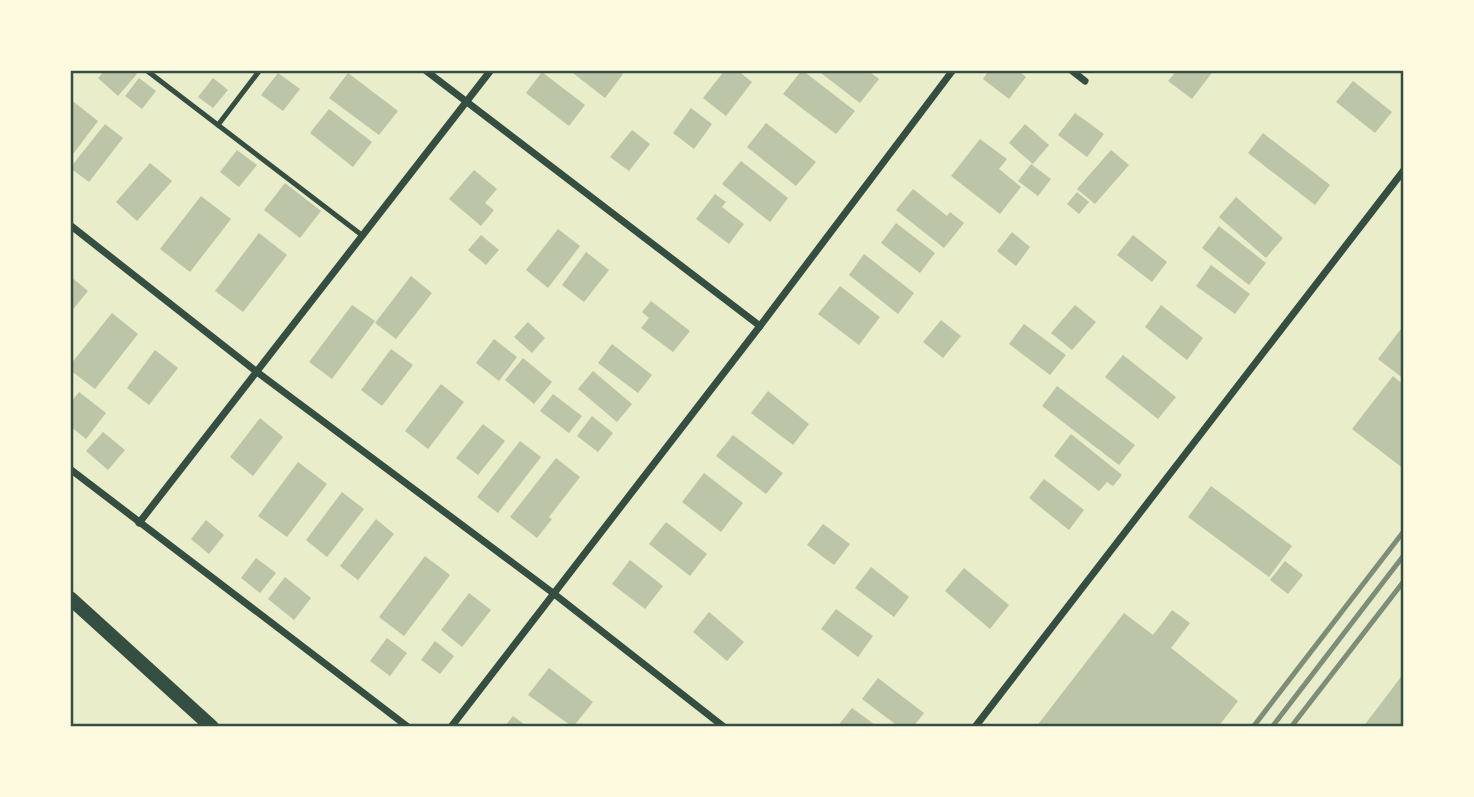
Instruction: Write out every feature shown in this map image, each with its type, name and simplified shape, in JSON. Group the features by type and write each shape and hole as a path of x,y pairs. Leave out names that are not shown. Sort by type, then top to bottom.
{"main road":[{"path":"70,598 212,727"}],"street":[{"path":"425,70 760,326"},
{"path":"139,523 491,70"},
{"path":"451,727 953,70"},
{"path":"1070,70 1085,81"},
{"path":"975,727 1404,170"},
{"path":"70,225 257,372 553,593 724,727"},
{"path":"70,469 408,727"}],"lane":[{"path":"146,70 363,236"},
{"path":"218,125 260,70"}],"building":[{"path":"105,70 133,70 137,74 118,96 98,78"},
{"path":"569,70 618,70 623,74 605,98"},
{"path":"725,70 737,70 752,82 726,116 703,98"},
{"path":"802,70 855,111 836,134 783,94"},
{"path":"817,70 867,70 879,79 860,103"},
{"path":"989,70 1017,70 1026,77 1009,99 983,79"},
{"path":"1177,70 1214,70 1192,99 1168,81"},
{"path":"542,72 585,105 569,126 526,93"},
{"path":"278,73 300,89 283,111 261,95"},
{"path":"348,73 398,111 379,135 329,98"},
{"path":"139,78 156,91 142,109 125,96"},
{"path":"213,78 228,90 213,108 198,97"},
{"path":"1353,81 1392,112 1375,133 1336,102"},
{"path":"70,99 98,121 70,158"},
{"path":"691,108 712,124 694,149 673,133"},
{"path":"329,109 372,142 353,167 310,133"},
{"path":"1075,113 1104,134 1087,157 1058,135"},
{"path":"766,123 816,162 796,186 747,147"},
{"path":"105,124 123,138 89,182 70,168"},
{"path":"1025,124 1049,145 1033,164 1009,143"},
{"path":"632,130 650,144 629,171 610,157"},
{"path":"1263,133 1330,185 1315,205 1248,153"},
{"path":"980,139 1007,159 999,169 1021,187 1000,214 951,176"},
{"path":"237,150 257,165 239,187 220,172"},
{"path":"1111,150 1129,165 1095,204 1077,189"},
{"path":"741,161 788,198 770,222 722,184"},
{"path":"150,163 172,181 137,221 116,202"},
{"path":"1031,164 1051,179 1038,196 1018,181"},
{"path":"474,170 497,189 485,203 494,210 481,226 449,199"},
{"path":"285,183 321,211 300,238 264,210"},
{"path":"913,189 947,216 950,212 964,223 944,248 896,210"},
{"path":"1077,192 1089,202 1079,214 1067,204"},
{"path":"715,194 726,202 722,207 744,224 729,244 696,219"},
{"path":"201,196 231,219 190,272 160,249"},
{"path":"1236,197 1283,238 1266,258 1219,217"},
{"path":"896,223 935,253 920,273 881,243"},
{"path":"1219,226 1266,263 1249,285 1202,248"},
{"path":"558,229 580,246 548,288 526,270"},
{"path":"1012,232 1030,247 1016,266 997,251"},
{"path":"259,233 287,255 243,312 215,291"},
{"path":"481,235 499,250 486,265 468,250"},
{"path":"1133,235 1167,262 1152,282 1117,255"},
{"path":"586,252 609,270 584,302 562,285"},
{"path":"864,254 914,293 898,314 849,275"},
{"path":"1211,265 1250,294 1235,314 1196,286"},
{"path":"70,276 88,291 70,313"},
{"path":"411,276 432,293 396,339 375,323"},
{"path":"840,286 880,317 859,345 818,314"},
{"path":"651,301 690,331 673,352 641,328 649,318 642,312"},
{"path":"352,305 375,321 332,379 309,362"},
{"path":"1075,305 1096,322 1072,350 1051,333"},
{"path":"1161,305 1203,338 1187,360 1145,327"},
{"path":"112,313 138,334 95,389 70,370 70,365"},
{"path":"941,320 961,336 943,358 923,342"},
{"path":"528,322 545,338 532,353 514,337"},
{"path":"1024,324 1066,355 1050,375 1009,344"},
{"path":"1404,325 1404,379 1378,359"},
{"path":"494,339 517,357 499,381 476,363"},
{"path":"612,344 652,375 638,393 598,363"},
{"path":"391,349 413,365 382,406 361,390"},
{"path":"155,350 178,368 149,405 127,388"},
{"path":"1123,355 1176,397 1158,419 1105,377"},
{"path":"523,358 552,382 534,404 505,380"},
{"path":"593,371 632,404 617,422 578,389"},
{"path":"1393,376 1404,385 1404,469 1352,429"},
{"path":"441,384 464,402 428,449 405,431"},
{"path":"1057,386 1135,445 1119,465 1042,406"},
{"path":"768,391 809,424 793,445 751,413"},
{"path":"79,392 106,413 86,439 70,426 70,403"},
{"path":"553,394 582,416 569,433 540,411"},
{"path":"592,416 613,433 598,452 577,436"},
{"path":"260,418 283,437 253,476 230,457"},
{"path":"483,424 505,441 478,475 456,458"},
{"path":"103,432 125,450 108,470 86,451"},
{"path":"1071,434 1122,475 1113,486 1107,482 1099,491 1054,456"},
{"path":"733,435 783,473 766,494 716,456"},
{"path":"520,441 541,457 498,513 477,497"},
{"path":"556,458 580,477 549,517 552,519 537,538 510,517"},
{"path":"298,462 327,484 287,537 258,516"},
{"path":"704,473 743,503 721,532 682,502"},
{"path":"1044,479 1084,510 1069,530 1029,498"},
{"path":"1211,486 1292,546 1269,577 1188,517"},
{"path":"342,492 364,509 327,557 306,540"},
{"path":"376,519 394,534 358,580 340,566"},
{"path":"206,520 224,535 209,554 191,539"},
{"path":"666,522 707,554 690,576 649,544"},
{"path":"823,524 850,544 834,565 807,545"},
{"path":"425,556 450,575 404,636 379,617"},
{"path":"256,558 276,573 260,593 241,578"},
{"path":"630,560 663,586 645,609 612,584"},
{"path":"1285,561 1303,575 1288,594 1270,580"},
{"path":"871,567 909,597 894,617 855,588"},
{"path":"964,568 1009,605 990,629 945,591"},
{"path":"285,577 311,598 294,620 268,599"},
{"path":"469,593 491,610 462,647 441,630"},
{"path":"836,609 873,636 858,657 821,629"},
{"path":"1172,610 1190,623 1171,648 1238,701 1218,727 1036,727 1124,613 1153,635"},
{"path":"709,612 744,642 727,661 693,632"},
{"path":"387,638 407,653 390,676 370,661"},
{"path":"435,641 454,656 440,674 421,660"},
{"path":"549,668 593,702 573,727 528,695"},
{"path":"1404,673 1404,727 1363,727"},
{"path":"878,678 924,713 913,727 899,727 862,699"},
{"path":"852,708 878,727 837,727"},
{"path":"513,716 528,727 504,727"}],"railway":[{"path":"1253,727 1404,531"},
{"path":"1272,727 1404,555"},
{"path":"1291,727 1404,581"}]}
